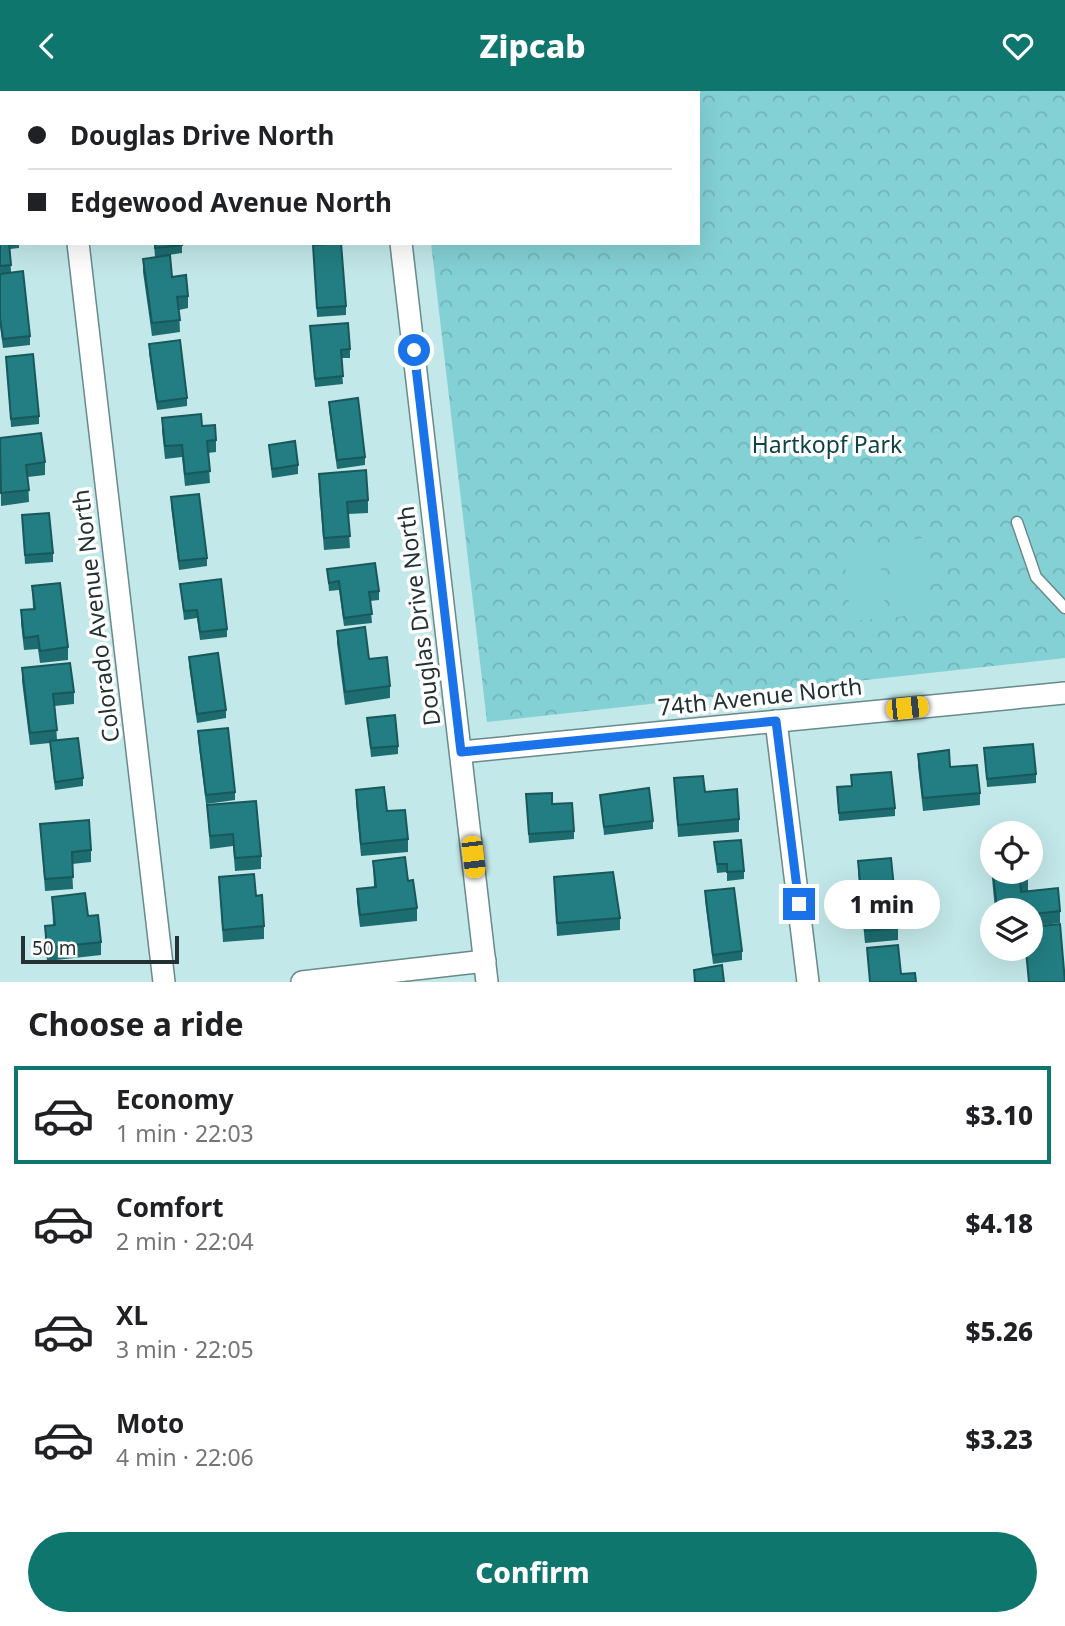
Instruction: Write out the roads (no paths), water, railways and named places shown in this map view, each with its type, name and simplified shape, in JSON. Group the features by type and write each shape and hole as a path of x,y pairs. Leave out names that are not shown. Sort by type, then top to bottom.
{"street":[{"name":"Colorado Avenue North","path":"78,245 164,982"},
{"name":"Douglas Drive North","path":"401,245 486,972"},
{"name":"74th Avenue North","path":"461,752 1065,693"},
{"path":"776,721 808,982"},
{"path":"302,982 486,972"}],"lane":[{"path":"1017,522 1036,577 1065,608"}],"park label":[{"name":"Hartkopf Park","path":"827,444"}]}
